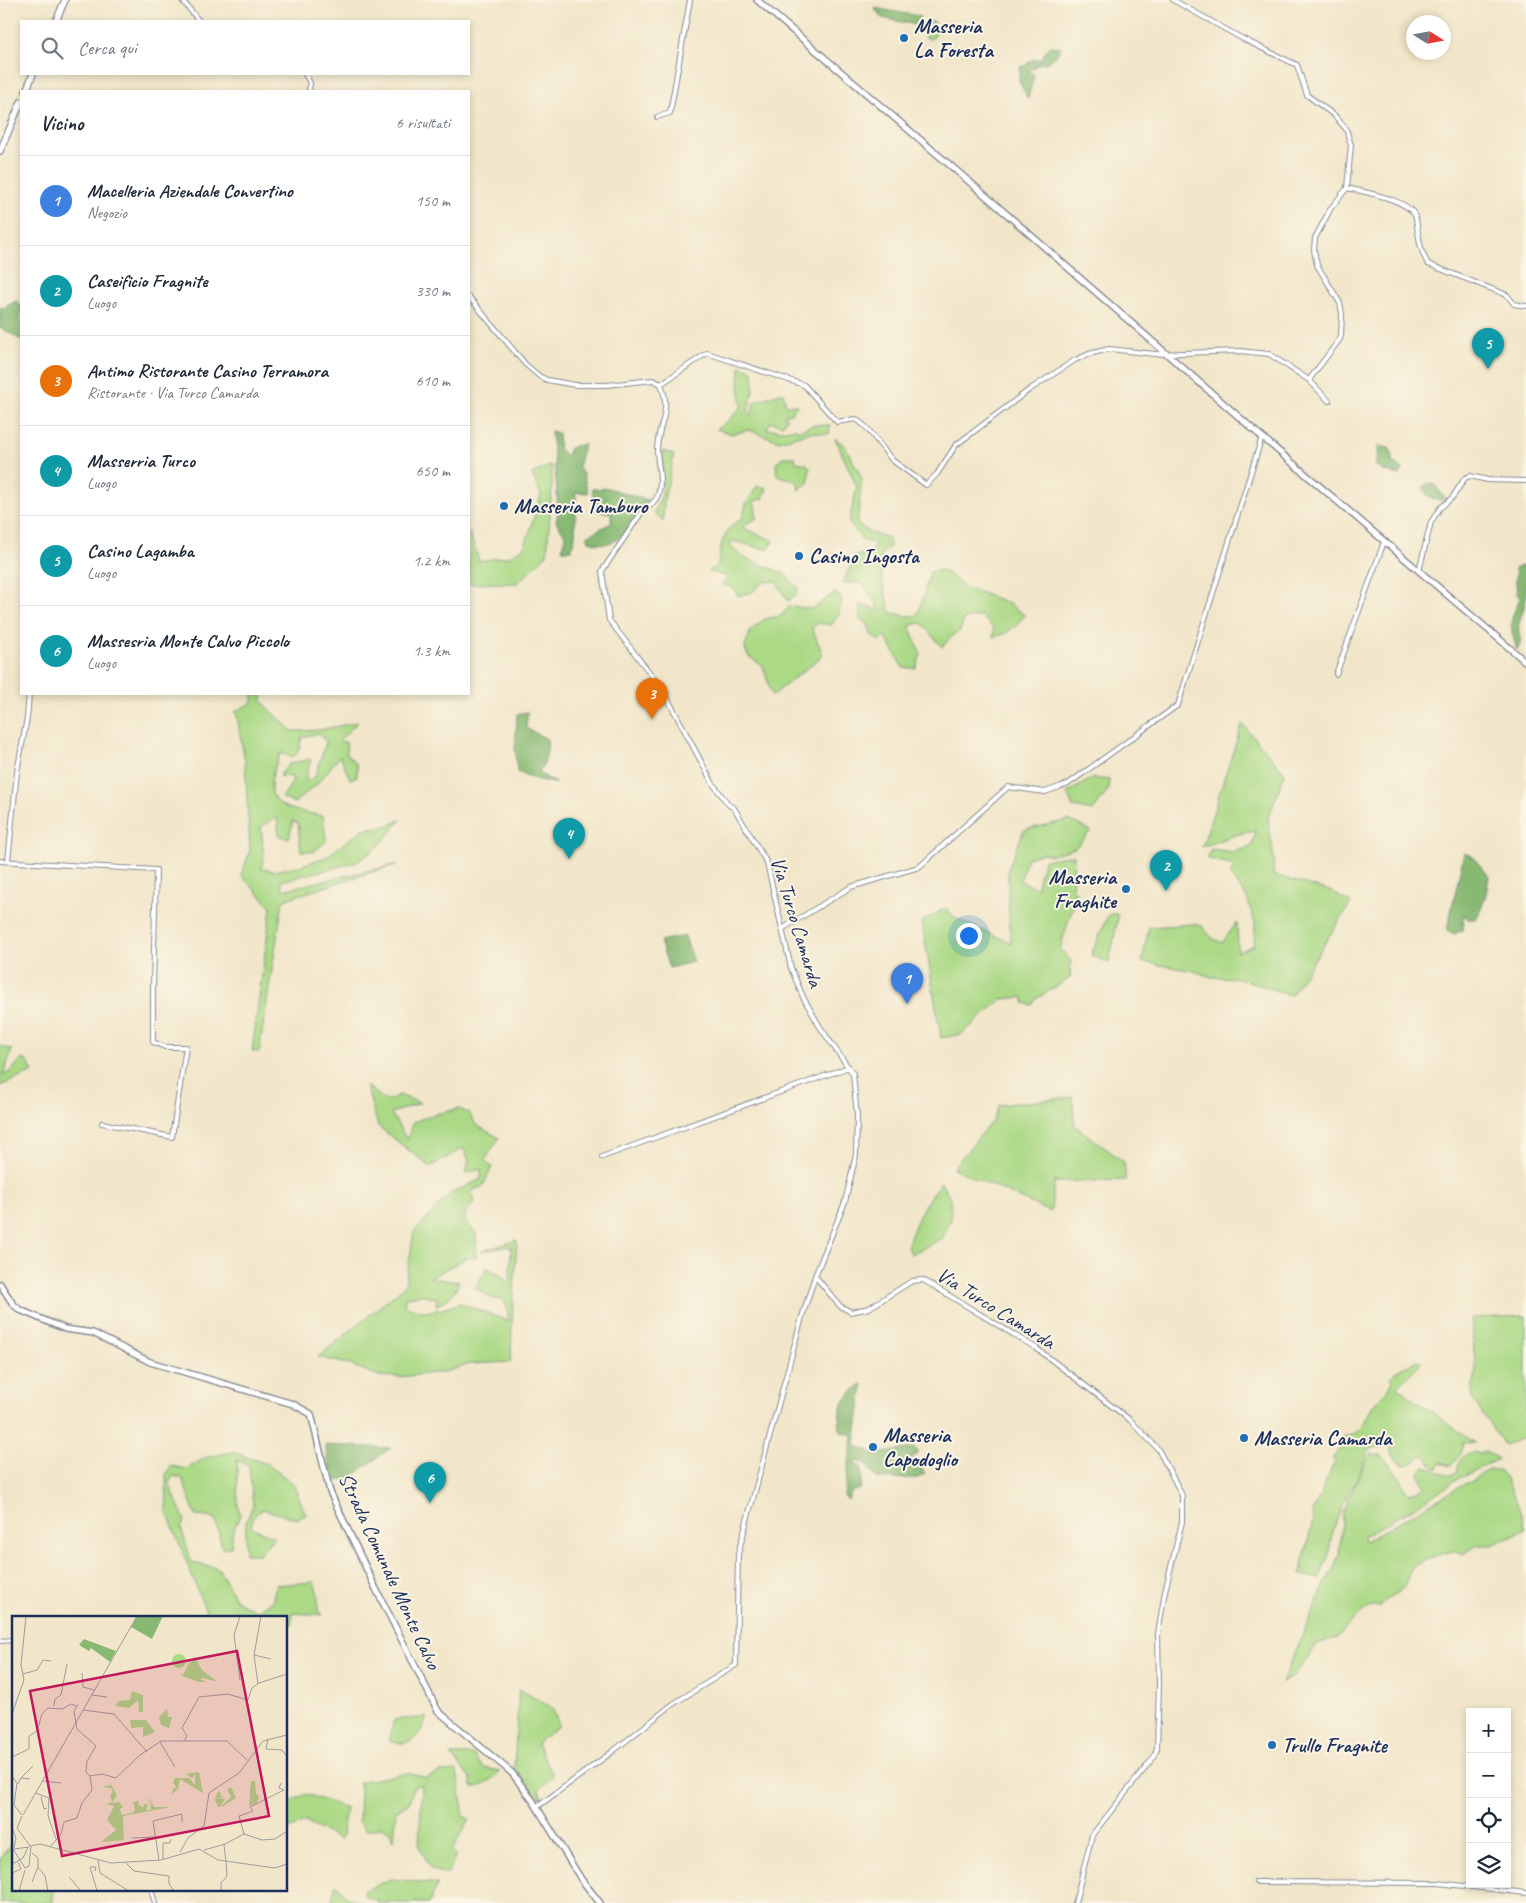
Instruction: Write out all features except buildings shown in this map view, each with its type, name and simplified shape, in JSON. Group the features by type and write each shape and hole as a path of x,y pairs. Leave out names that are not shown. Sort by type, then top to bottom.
{"main road":[{"path":"56,20 65,0"},
{"path":"758,0 1262,437 1526,662"},
{"path":"26,90 33,75"},
{"path":"0,151 20,104"},
{"name":"Strada Comunale Monte Calvo","path":"0,1284 13,1304 30,1315 65,1329 93,1333 150,1362 293,1404 311,1414 330,1492 376,1589 438,1711 512,1774 537,1806 581,1879 600,1903"}],"street":[{"path":"182,0 198,20"},
{"path":"657,117 670,113 690,0"},
{"path":"1173,0 1243,39 1297,65 1307,95 1335,116 1346,129 1350,145 1347,188 1331,208 1315,238 1314,250 1317,265 1340,303 1342,313 1340,339 1309,380"},
{"path":"306,75 310,83 309,90"},
{"path":"1347,188 1378,195 1410,208 1415,215 1420,249 1428,264 1507,295 1514,304 1526,306"},
{"path":"470,298 526,364 539,376 547,380 575,385 606,385 653,380 661,384 707,352 804,385 837,422 856,419 866,427 892,460 926,485 937,474 956,445 1029,390 1076,360 1089,354 1109,349 1155,354 1240,351 1269,354 1309,380 1329,402"},
{"name":"Via Turco Camarda","path":"661,384 666,407 657,447 658,494 651,505 642,512 602,571 607,614 613,627 663,690 713,784 729,806 734,808 767,863 791,968 809,1010 853,1074 857,1116 856,1156 845,1202 815,1276 840,1306 850,1312 869,1308 912,1281 923,1280 1036,1348 1130,1420 1158,1449 1180,1491 1182,1522 1165,1591 1158,1634 1157,1748 1154,1758 1092,1835 1075,1903"},
{"path":"782,929 852,887 919,867 1008,787 1045,792 1068,784 1178,705 1262,437"},
{"path":"1419,571 1431,522 1440,508 1452,498 1465,478 1470,476 1488,480 1526,481"},
{"path":"1336,674 1384,542"},
{"path":"8,861 17,772 27,718 29,695"},
{"path":"0,861 156,870 153,988 154,1042 165,1046 186,1047 172,1138 102,1123"},
{"path":"602,1157 849,1067"},
{"path":"537,1806 612,1752 673,1704 736,1665 738,1554 802,1317 815,1276"},
{"path":"1256,1882 1438,1883 1526,1893"},
{"path":"151,1890 155,1903"}],"green space":[{"path":"874,8 919,16 921,26 882,18"},
{"path":"927,21 935,22 933,31 937,32 934,37 929,39 924,36 922,28 926,28"},
{"path":"1049,46 1061,47 1056,56 1028,71 1034,74 1028,99 1019,81 1020,67 1026,65 1031,60 1041,59"},
{"path":"16,301 20,303 20,339 0,327 0,307 3,308"},
{"path":"740,366 753,371 754,389 748,410 751,416 754,402 783,392 786,405 798,405 791,413 783,415 787,418 783,425 771,422 766,429 784,430 796,428 798,431 813,425 830,425 829,434 812,432 779,441 749,430 732,434 716,429 728,421 742,406 739,389"},
{"path":"551,431 558,433 559,449 567,456 569,449 584,444 578,467 588,493 576,492 575,536 571,550 562,550 566,536 556,522 558,511"},
{"path":"835,438 845,446 862,478 857,524 873,534 888,537 890,547 882,552 881,568 891,613 908,616 918,615 930,572 943,570 963,586 1006,602 1025,615 1015,626 1003,634 993,637 994,629 981,616 964,619 960,631 953,635 942,647 922,623 911,625 910,629 921,654 916,668 903,668 886,637 880,641 872,636 867,623 860,620 859,605 880,610 862,583 843,583 855,555 871,555 875,543 863,541 849,522 857,487"},
{"path":"1378,446 1389,448 1393,456 1393,462 1403,469 1400,475 1383,471 1375,465 1378,456"},
{"path":"663,451 674,455 664,501 663,522 654,513 662,495"},
{"path":"782,457 795,457 796,462 807,464 810,468 808,483 798,490 799,486 796,481 777,475 776,464"},
{"path":"552,465 547,554 518,583 470,584 470,535 479,561 510,556 525,546 541,495 532,474"},
{"path":"1427,484 1434,484 1445,498 1442,501 1430,497 1423,487"},
{"path":"757,486 767,488 763,499 754,501 757,518 743,525 745,529 773,540 768,550 733,541 730,544 747,559 788,577 798,588 797,594 788,601 776,581 764,582 752,592 738,596 733,588 722,584 728,577 709,571 718,565 726,532 742,519 746,504"},
{"path":"608,488 648,500 625,533 610,543 600,544 589,541 587,536 611,523 611,513 596,511 592,489"},
{"path":"1526,565 1526,597 1519,623 1521,642 1517,650 1511,624 1520,598 1517,594 1515,568"},
{"path":"836,592 842,600 839,614 831,625 818,623 812,628 823,655 772,696 763,666 748,656 745,648 750,631 765,619 780,616 790,606 812,609"},
{"path":"253,695 262,695 262,701 292,731 320,730 358,722 339,741 346,742 347,754 357,765 357,776 350,779 340,756 316,785 294,803 282,798 293,781 292,777 279,776 289,764 311,759 305,781 315,777 326,742 319,733 302,737 298,751 293,757 281,753 272,778 271,785 274,798 287,808 323,816 326,841 314,852 301,851 298,823 293,821 289,838 279,836 277,817 261,827 264,859 261,868 274,871 326,857 363,829 387,826 401,820 378,847 357,862 281,881 283,890 398,864 283,900 259,1052 252,1051 271,907 241,875 250,851 245,762 236,711 253,702"},
{"path":"528,712 526,728 547,739 546,756 539,773 556,783 538,780 517,772 515,749 517,714"},
{"path":"1242,724 1285,773 1268,818 1274,859 1273,875 1330,891 1351,903 1291,995 1238,978 1211,977 1194,971 1142,962 1149,927 1194,924 1202,926 1212,938 1222,943 1237,922 1238,952 1254,945 1255,923 1247,898 1230,875 1234,865 1206,858 1211,849 1233,852 1251,847 1256,831 1238,834 1202,847"},
{"path":"1093,778 1109,780 1108,790 1093,811 1073,807 1067,793"},
{"path":"1069,820 1091,831 1075,848 1052,855 1044,853 1027,858 1020,881 1036,888 1044,860 1074,855 1072,891 1077,892 1060,949 1071,961 1070,978 1036,999 1032,1005 1024,1003 1024,997 1002,999 962,1034 941,1038 922,922 945,908 957,919 1011,943 1008,869 1024,830"},
{"path":"1464,853 1472,856 1489,876 1485,898 1476,919 1468,919 1464,914 1463,930 1454,934 1447,930"},
{"path":"1116,913 1118,917 1109,963 1091,955 1108,915"},
{"path":"685,936 693,962 669,968 660,941"},
{"path":"0,1046 12,1050 3,1075 11,1071 22,1059 27,1061 33,1072 0,1086"},
{"path":"366,1086 387,1101 399,1095 420,1103 391,1113 407,1140 413,1122 435,1114 459,1109 469,1113 476,1125 499,1138 485,1160 492,1167 483,1186 472,1191 474,1204 466,1211 465,1221 476,1233 476,1258 466,1258 430,1278 459,1282 453,1294 444,1301 436,1305 437,1298 422,1295 406,1297 404,1303 417,1310 431,1311 460,1303 508,1321 508,1310 503,1299 493,1299 475,1288 487,1268 500,1274 510,1285 511,1246 482,1251 517,1240 511,1362 470,1364 444,1372 399,1377 379,1376 348,1364 318,1357 405,1286 414,1232 450,1194 481,1179 481,1169 466,1173 469,1160 463,1148 430,1167 378,1126"},
{"path":"1073,1097 1074,1125 1124,1162 1126,1180 1054,1182 1051,1212 953,1168 993,1120 999,1105"},
{"path":"941,1182 950,1198 951,1219 943,1238 911,1254 907,1246 914,1228 925,1205"},
{"path":"1526,1316 1526,1438 1519,1439 1505,1446 1473,1400 1472,1390 1476,1373 1471,1318"},
{"path":"1418,1360 1422,1362 1397,1387 1475,1443 1463,1443 1460,1455 1450,1466 1441,1463 1438,1468 1435,1468 1424,1455 1406,1465 1399,1463 1389,1445 1373,1448 1367,1453 1354,1485 1342,1504 1340,1514 1332,1531 1329,1554 1319,1579 1301,1575 1313,1521 1312,1514 1335,1461 1332,1459 1339,1450 1339,1442 1343,1437 1353,1435 1358,1431 1376,1402 1390,1386 1393,1380 1391,1377 1396,1371"},
{"path":"863,1384 855,1446 868,1449 869,1453 914,1448 918,1451 918,1454 913,1457 912,1462 919,1464 925,1474 918,1478 878,1479 871,1472 867,1464 856,1461 855,1464 861,1467 860,1489 852,1491 848,1500 844,1496 853,1435 841,1432 839,1417 847,1398"},
{"path":"325,1445 391,1448 351,1477 337,1481 332,1477"},
{"path":"1475,1451 1480,1453 1486,1451 1498,1459 1459,1478 1363,1537 1364,1542 1489,1470 1499,1470 1504,1476 1515,1498 1526,1529 1492,1545 1477,1545 1464,1554 1453,1551 1414,1567 1404,1587 1398,1593 1383,1602 1379,1607 1372,1606 1357,1617 1337,1638 1319,1643 1293,1676 1282,1683 1339,1555 1343,1512 1367,1458 1371,1454 1381,1455 1399,1476 1406,1491 1409,1493 1423,1489 1425,1486 1418,1473 1425,1466 1452,1475 1457,1473 1458,1465 1462,1459 1467,1454"},
{"path":"233,1452 267,1464 293,1483 306,1515 297,1519 262,1509 254,1516 251,1527 274,1537 260,1554 245,1554 246,1522 253,1505 249,1466 237,1460 240,1515 232,1534 231,1547 222,1548 215,1518 196,1516 182,1478 173,1476 169,1483 185,1521 181,1528 192,1563 218,1568 237,1601 256,1611 272,1602 276,1585 314,1582 318,1595 318,1611 323,1615 293,1613 291,1625 288,1627 288,1616 208,1616 167,1512 166,1475 171,1466 186,1469 207,1457"},
{"path":"519,1689 552,1708 559,1725 537,1743 553,1776 539,1789 542,1798 540,1799 514,1768"},
{"path":"427,1717 414,1739 404,1743 389,1741 394,1720"},
{"path":"451,1755 474,1755 483,1768 500,1771 484,1785 472,1787 471,1779"},
{"path":"457,1771 464,1817 470,1819 452,1850 456,1855 447,1875 431,1869 419,1846 422,1785 414,1786 409,1803 396,1810 394,1840 389,1831 381,1827 365,1831 359,1821 360,1782 407,1773 426,1778 440,1772"},
{"path":"306,1794 346,1808 341,1840 305,1822 288,1829 288,1803"},
{"path":"12,1842 12,1890 53,1890 53,1903 0,1903 0,1857"},
{"path":"391,1879 438,1884 429,1903 376,1903 379,1901 365,1896 363,1891"},
{"path":"336,1884 348,1898 363,1903 331,1902"}],"place":[{"name":"Masseria La Foresta","path":"904,38"},
{"name":"Casino Lagamba","path":"1488,369"},
{"name":"Masseria Tamburo","path":"504,506"},
{"name":"Casino Ingosta","path":"799,556"},
{"name":"Antimo Ristorante Casino Terramora","path":"652,719"},
{"name":"Masserria Turco","path":"569,859"},
{"name":"Masseria Fraghite","path":"1126,889"},
{"name":"Caseificio Fragnite","path":"1166,891"},
{"name":"Macelleria Aziendale Convertino","path":"907,1004"},
{"name":"Masseria Camarda","path":"1244,1438"},
{"name":"Masseria Capodoglio","path":"873,1447"},
{"name":"Massesria Monte Calvo Piccolo","path":"430,1503"},
{"name":"Trullo Fragnite","path":"1272,1745"}]}
